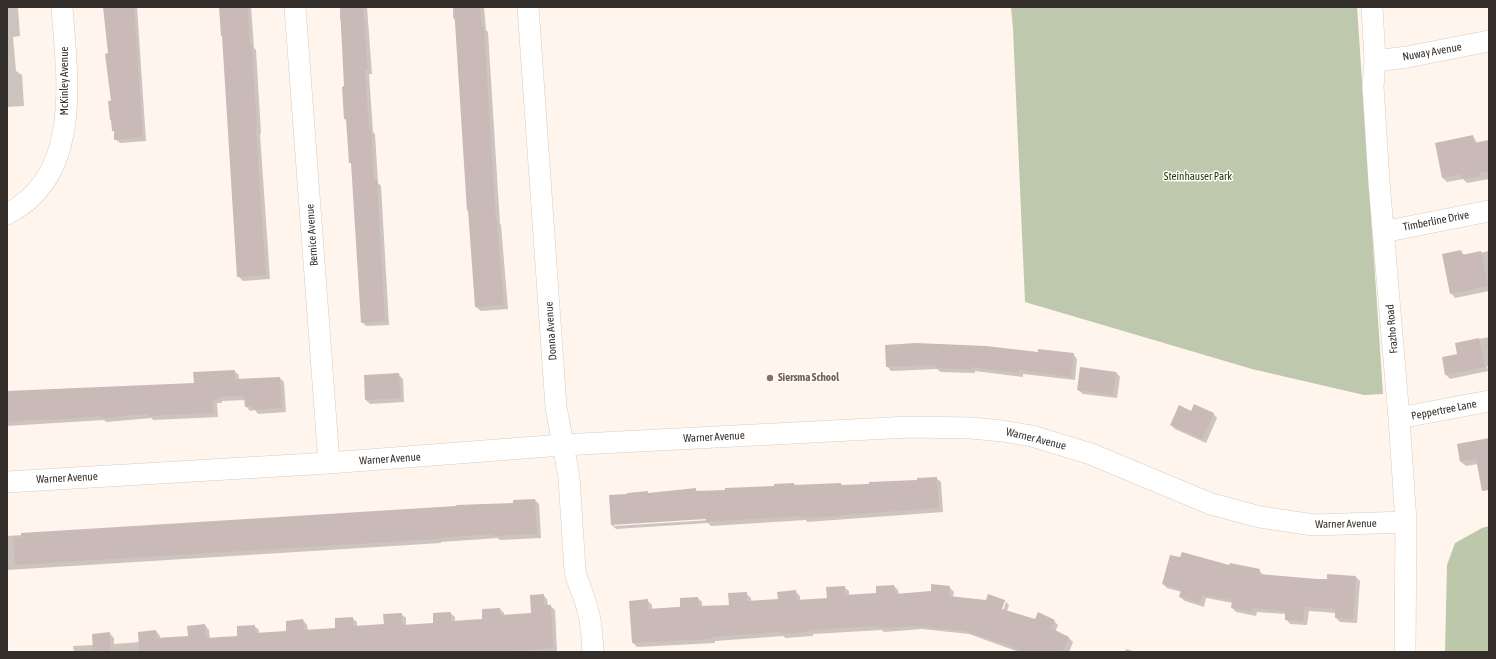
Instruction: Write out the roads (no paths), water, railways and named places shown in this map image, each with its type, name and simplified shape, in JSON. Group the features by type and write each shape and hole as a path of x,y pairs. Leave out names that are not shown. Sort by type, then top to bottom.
{"street":[{"name":"McKinley Avenue","path":"7,214 34,196 53,170 62,144 66,107 66,63 62,7"},
{"name":"Bernice Avenue","path":"295,7 329,463"},
{"name":"Donna Avenue","path":"528,7 556,407 562,446 570,477 575,571 588,609 592,628 593,652"},
{"name":"Frazho Road","path":"1372,7 1375,60 1373,86 1406,522 1405,652"},
{"name":"Nuway Avenue","path":"1375,60 1407,57 1489,41"},
{"name":"Timberline Drive","path":"1383,232 1489,211"},
{"name":"Peppertree Lane","path":"1399,418 1489,401"},
{"name":"Warner Avenue","path":"7,482 329,463 562,446 909,427 1002,431 1032,436 1091,454 1211,504 1260,517 1314,525 1406,522"}],"place":[{"name":"Siersma School","path":"770,378"}],"park label":[{"name":"Steinhauser Park","path":"1198,177"}]}
